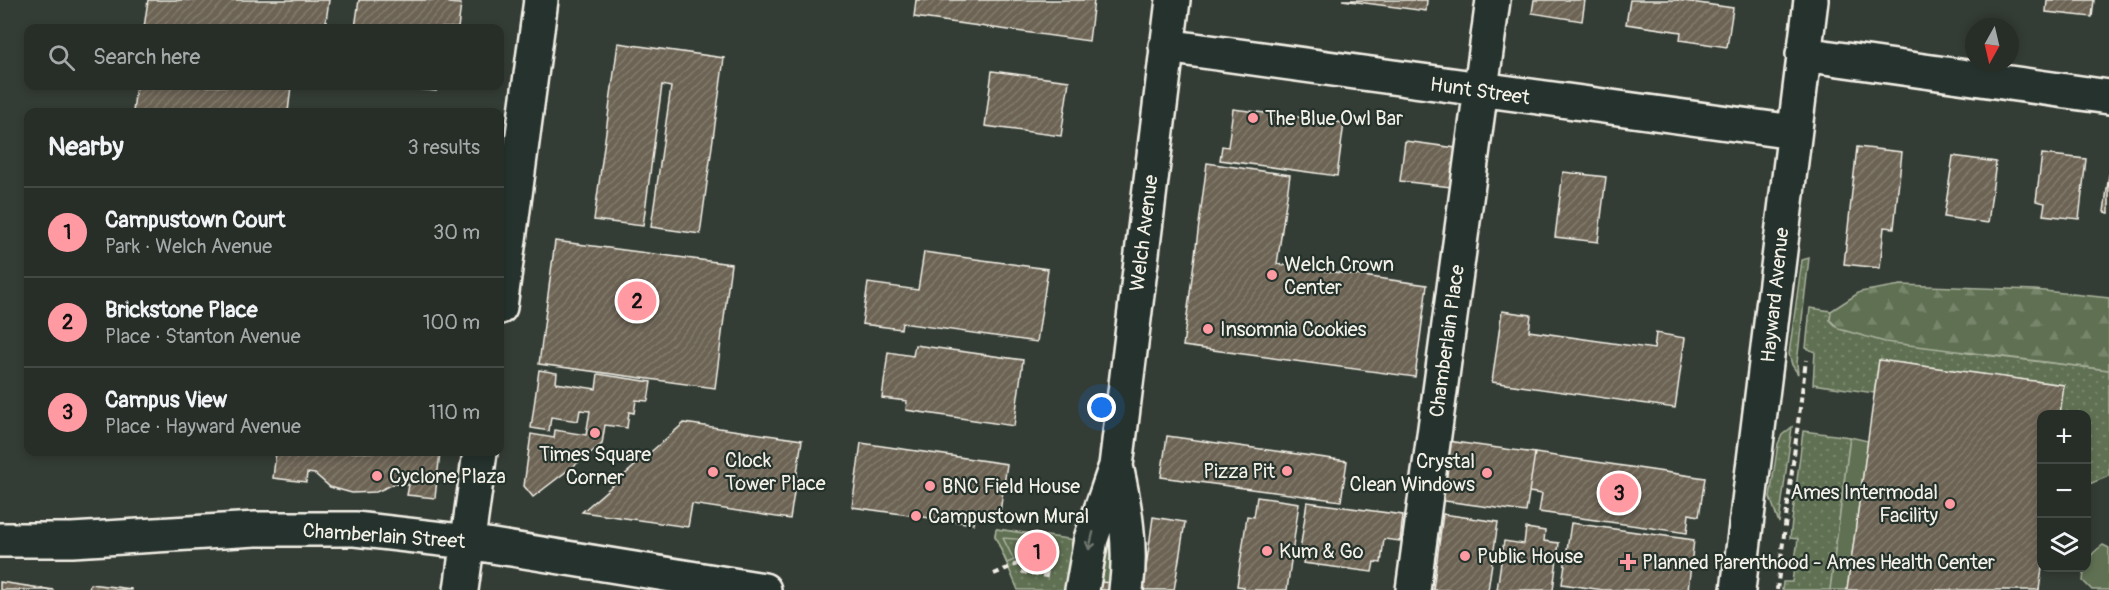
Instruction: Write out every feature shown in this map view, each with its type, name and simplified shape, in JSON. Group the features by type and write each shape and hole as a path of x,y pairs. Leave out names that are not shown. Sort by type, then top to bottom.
{"street":[{"path":"504,277 541,0"},
{"name":"Welch Avenue","path":"1071,584 1091,538 1116,466 1173,0"},
{"name":"Chamberlain Place","path":"1413,590 1493,0"},
{"name":"Hayward Avenue","path":"1738,590 1811,0"},
{"name":"Hunt Street","path":"1166,46 1480,91 1794,132"},
{"path":"1803,54 2109,97"},
{"path":"462,590 479,456"},
{"name":"Welch Avenue","path":"1116,466 1123,497 1128,543 1126,590"},
{"name":"Chamberlain Street","path":"0,540 72,540 307,528 403,533 764,590"}],"path":[{"path":"1777,590 1806,360"},
{"path":"1046,576 1050,554 1026,550 1023,572 1071,584"},
{"path":"994,574 1024,561"}],"green space":[{"path":"1809,258 1797,363 1798,374 1789,354 1802,260"},
{"path":"1901,285 2035,290 2109,298 2109,370 1885,342 1839,329 1830,320 1831,311 1860,292"},
{"path":"1810,308 1831,311 1830,320 1967,353 2109,370 2109,476 2091,483 2091,410 2061,410 2064,385 1879,360 1874,393 1813,384 1815,352 1806,348"},
{"path":"1792,427 1779,523 1770,497 1778,444 1782,435"},
{"path":"1803,431 1850,437 1830,590 1782,590 1783,582 1792,582 1798,539 1790,538"},
{"path":"1850,437 1868,441 1847,590 1830,590"},
{"path":"996,529 1075,540 1067,590 1018,590 995,536"},
{"path":"996,529 1030,534 1029,540 1003,538 1014,560 1007,563 995,536"},
{"path":"1111,540 1113,543 1114,590 1095,590 1097,571 1108,541"},
{"path":"2103,545 2109,548 2109,590 2092,590 2083,581 2084,572 2091,572 2091,556"}],"building":[{"path":"148,0 329,0 326,24 145,24"},
{"path":"359,0 449,0 449,3 461,4 458,24 356,24"},
{"path":"916,0 1094,0 1089,41 914,17"},
{"path":"1342,0 1427,0 1426,11"},
{"path":"1534,0 1585,0 1582,21 1532,13"},
{"path":"1630,0 1677,0 1733,8 1727,47 1680,40 1681,32 1626,24"},
{"path":"2047,0 2094,0 2092,17 2046,12"},
{"path":"618,43 724,58 700,234 651,227 671,87 662,85 643,226 594,220"},
{"path":"992,71 1069,81 1061,136 985,126"},
{"path":"136,90 291,90 288,108 133,108"},
{"path":"1233,109 1344,123 1337,176 1220,160 1222,146 1228,147"},
{"path":"1405,141 1456,148 1451,187 1400,181"},
{"path":"1857,147 1902,152 1894,228 1884,227 1880,268 1844,264"},
{"path":"2042,154 2086,159 2079,219 2043,215 2045,203 2036,201"},
{"path":"1953,156 1996,162 1988,223 1944,217"},
{"name":"Welch Crown Center","path":"1207,163 1290,175 1277,264 1427,285 1415,377 1183,346"},
{"path":"1563,172 1606,177 1598,242 1555,237"},
{"path":"2109,174 2109,213 2104,212"},
{"path":"555,241 731,264 715,388 539,364"},
{"path":"924,252 1048,269 1037,342 902,323 901,329 862,324 868,283 918,290"},
{"path":"1502,311 1531,315 1529,331 1654,349 1656,333 1685,338 1675,408 1492,382"},
{"path":"915,345 1023,360 1014,426 906,410 907,401 882,398 888,352 913,356"},
{"name":"Ames Intermodal Facility","path":"1879,360 2064,385 2061,410 2037,410 2037,572 2041,572 2039,590 1847,590"},
{"name":"Times Square Corner","path":"539,370 557,373 556,383 596,389 598,374 651,382 648,401 636,400 634,413 629,412 627,428 605,425 602,444 533,497 524,486 531,434 554,438 555,430 586,435 590,411 580,410 578,421 551,417 549,431 531,428"},
{"name":"Clock Tower Place","path":"684,423 802,440 790,519 692,504 688,527 582,512"},
{"path":"1167,436 1347,461 1341,501 1161,477"},
{"name":"Crystal Clean Windows","path":"1447,441 1535,453 1526,512 1438,500"},
{"name":"BNC Field House","path":"861,443 1007,464 1000,512 975,509 973,524 852,507"},
{"path":"1535,453 1705,478 1699,516 1689,514 1687,533 1539,512 1542,494 1529,492"},
{"name":"Cyclone Plaza","path":"276,456 440,456 435,498 407,495 409,485 394,484 376,492 352,493 330,487 315,474 307,473 306,482 273,478"},
{"name":"Kum & Go","path":"1257,497 1299,503 1287,590 1244,590 1244,587 1237,586 1247,516 1254,517"},
{"path":"1307,502 1403,515 1400,541 1384,539 1381,563 1374,562 1372,572 1303,563 1305,552 1300,551"},
{"name":"Public House","path":"1443,514 1498,522 1488,590 1433,590"},
{"path":"1153,517 1185,522 1174,590 1143,590"},
{"name":"Planned Parenthood - Ames Health Center","path":"1571,523 1694,540 1688,590 1603,590 1562,584"},
{"path":"1526,528 1545,531 1544,541 1559,543 1553,590 1497,590 1504,541 1524,544"},
{"path":"1029,554 1044,556 1042,572 1027,570"},
{"path":"0,582 54,590 0,590"},
{"path":"1101,582 1110,583 1109,590 1099,590"},
{"path":"90,584 131,589 131,590 89,590"}],"place":[{"name":"The Blue Owl Bar","path":"1253,118"},
{"name":"Welch Crown Center","path":"1272,275"},
{"name":"Brickstone Place","path":"637,301"},
{"name":"Insomnia Cookies","path":"1208,329"},
{"name":"Times Square Corner","path":"595,433"},
{"name":"Pizza Pit","path":"1287,471"},
{"name":"Clock Tower Place","path":"713,472"},
{"name":"Crystal Clean Windows","path":"1487,473"},
{"name":"Cyclone Plaza","path":"377,476"},
{"name":"BNC Field House","path":"930,486"},
{"name":"Campus View","path":"1619,493"},
{"name":"Ames Intermodal Facility","path":"1950,504"},
{"name":"Campustown Mural","path":"916,516"},
{"name":"Kum & Go","path":"1267,551"},
{"name":"Campustown Court","path":"1037,552"},
{"name":"Public House","path":"1465,556"},
{"name":"Planned Parenthood - Ames Health Center","path":"1628,562"}]}
